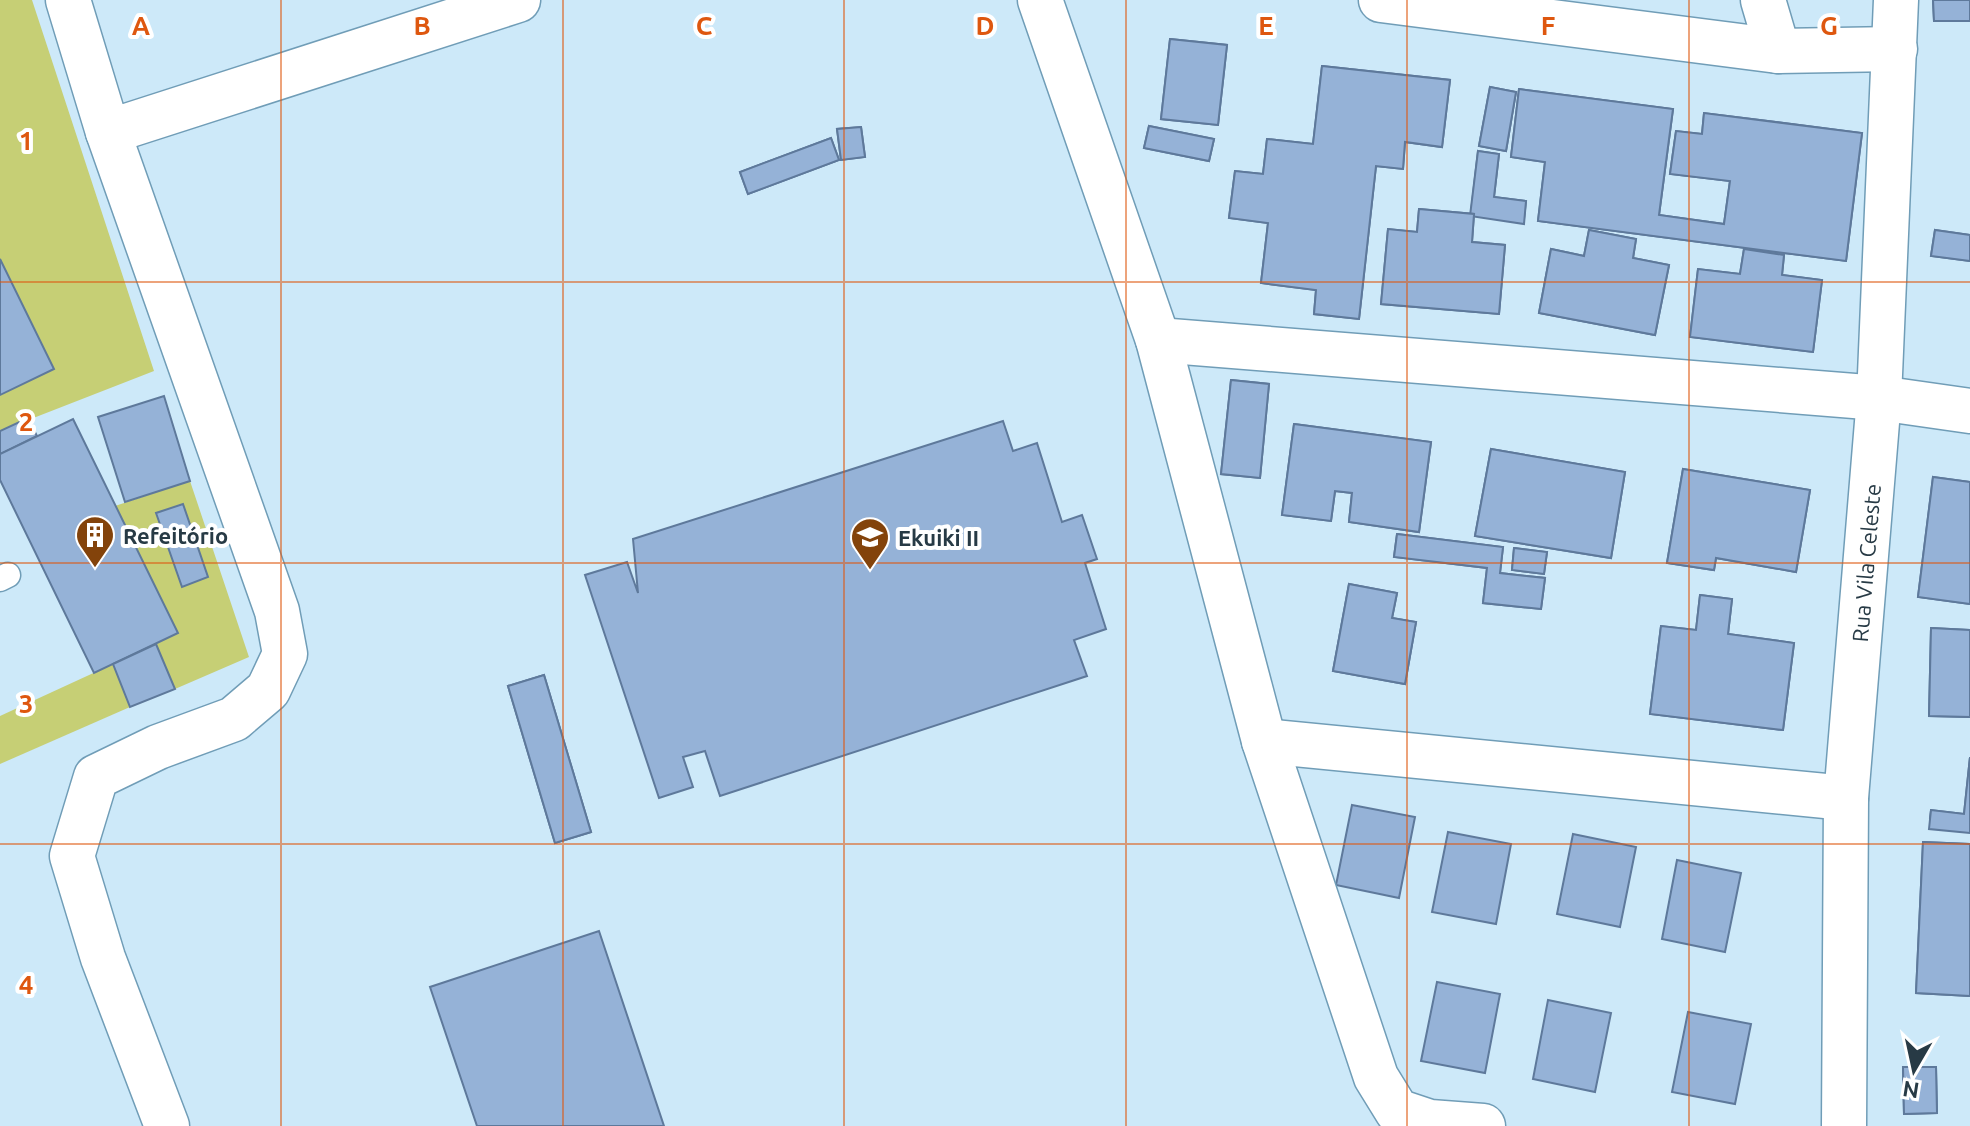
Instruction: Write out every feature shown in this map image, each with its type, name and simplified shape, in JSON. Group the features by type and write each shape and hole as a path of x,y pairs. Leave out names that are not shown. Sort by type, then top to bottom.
{"street":[{"path":"68,0 108,132 277,611 285,654 268,690 234,719 158,747 96,777 72,856 103,958 167,1126"},
{"path":"108,132 518,0"},
{"path":"1040,0 1158,340 1264,741 1376,1077 1397,1111 1430,1122 1483,1126"},
{"path":"1763,0 1778,51"},
{"name":"Rua Vila Celeste","path":"1844,1126 1846,798 1879,398 1896,0"},
{"path":"1399,1 1778,51 1895,49"},
{"path":"1158,340 1879,398 1970,411"},
{"path":"1264,741 1846,798"}],"green space":[{"path":"0,0 32,0 154,371 0,431 0,395 54,369 0,259"},
{"path":"190,481 249,657 175,689 156,644 177,632 115,506"},
{"path":"113,664 130,707 0,764 0,716"}],"building":[{"path":"1933,0 1970,0 1970,21 1934,21"},
{"path":"1933,0 1970,0 1970,21 1934,21"},
{"path":"1170,39 1227,45 1218,125 1161,119"},
{"path":"1170,39 1227,45 1218,125 1161,119"},
{"path":"1322,66 1450,80 1442,147 1405,142 1403,169 1376,166 1359,319 1314,314 1316,290 1261,283 1268,223 1229,218 1235,171 1263,174 1267,139 1313,144"},
{"path":"1322,66 1450,80 1442,147 1405,142 1403,169 1376,166 1359,319 1314,314 1316,290 1261,283 1268,223 1229,218 1235,171 1263,174 1267,139 1313,144"},
{"path":"1490,87 1516,92 1506,151 1479,146"},
{"path":"1490,87 1516,92 1506,151 1479,146"},
{"path":"1519,89 1673,109 1659,215 1724,224 1730,181 1670,174 1676,131 1702,134 1704,113 1862,133 1846,261 1538,221 1545,162 1511,157"},
{"path":"1519,89 1673,109 1659,215 1724,224 1730,181 1670,174 1676,131 1702,134 1704,113 1862,133 1846,261 1538,221 1545,162 1511,157"},
{"path":"1149,126 1214,139 1209,161 1144,148"},
{"path":"1149,126 1214,139 1209,161 1144,148"},
{"path":"861,127 865,157 841,160 837,129"},
{"path":"861,127 865,157 841,160 837,129"},
{"path":"831,138 839,160 748,194 740,172"},
{"path":"831,138 839,160 748,194 740,172"},
{"path":"1478,151 1499,154 1494,197 1526,201 1524,219 1471,212"},
{"path":"1478,151 1499,154 1494,197 1526,201 1524,224 1470,216"},
{"path":"1419,209 1474,214 1472,242 1505,245 1499,314 1381,304 1388,229 1417,232"},
{"path":"1419,209 1474,214 1472,242 1505,245 1499,314 1381,304 1388,229 1417,232"},
{"path":"1589,230 1636,239 1633,258 1669,265 1655,335 1539,313 1551,249 1584,256"},
{"path":"1589,230 1636,239 1633,258 1669,265 1655,335 1539,313 1551,249 1584,256"},
{"path":"1935,230 1970,235 1970,261 1931,256"},
{"path":"1935,230 1970,235 1970,261 1931,256"},
{"path":"1744,249 1784,255 1782,275 1822,280 1813,352 1690,337 1698,269 1740,274"},
{"path":"1744,249 1784,255 1782,275 1822,280 1813,352 1690,337 1698,269 1740,274"},
{"path":"0,259 54,369 0,395"},
{"path":"1231,380 1269,384 1260,478 1221,474"},
{"path":"1231,380 1269,384 1260,478 1221,474"},
{"path":"164,396 190,481 125,502 98,417"},
{"path":"28,418 37,436 0,454 0,431"},
{"name":"Refeitório","path":"73,419 178,633 94,673 0,480 0,454"},
{"path":"1003,421 1013,451 1037,443 1062,522 1082,515 1097,559 1085,563 1106,629 1074,640 1087,676 720,796 705,751 683,757 693,787 659,798 585,575 627,562 638,593 633,539"},
{"path":"1294,424 1431,442 1419,532 1349,522 1352,493 1335,491 1331,521 1282,515"},
{"path":"1294,424 1431,442 1419,532 1349,522 1352,493 1335,491 1331,521 1282,515"},
{"path":"1491,449 1625,472 1611,558 1475,536"},
{"path":"1491,449 1625,472 1611,558 1475,536"},
{"path":"1683,469 1810,490 1796,572 1716,558 1714,570 1667,563"},
{"path":"1683,469 1810,490 1796,572 1716,558 1714,570 1667,563"},
{"path":"1933,477 1970,482 1970,604 1918,597"},
{"path":"1933,477 1970,482 1970,604 1918,597"},
{"path":"183,504 208,577 182,587 156,513"},
{"path":"1397,534 1503,547 1500,573 1545,578 1541,609 1483,603 1487,568 1394,557"},
{"path":"1397,534 1503,547 1500,573 1545,578 1541,609 1483,603 1487,568 1394,557"},
{"path":"1514,548 1547,552 1544,574 1512,570"},
{"path":"1514,548 1547,552 1544,574 1512,570"},
{"path":"1349,584 1397,593 1392,618 1416,622 1405,684 1333,671"},
{"path":"1349,584 1397,593 1392,618 1416,622 1405,684 1333,671"},
{"path":"1700,595 1732,599 1728,634 1794,643 1783,730 1650,714 1661,626 1696,630"},
{"path":"1700,595 1732,599 1728,634 1794,643 1783,730 1650,714 1661,626 1696,630"},
{"path":"1931,628 1970,630 1970,717 1929,716"},
{"path":"1931,628 1970,630 1970,717 1929,716"},
{"path":"156,644 175,689 130,707 113,664"},
{"path":"544,675 591,832 555,843 508,686"},
{"path":"544,675 591,832 555,843 508,686"},
{"path":"1970,757 1970,822 1930,818 1931,810 1964,814"},
{"path":"1970,757 1970,833 1929,829 1931,810 1964,814"},
{"path":"1352,805 1415,817 1399,898 1336,885"},
{"path":"1448,832 1511,844 1496,924 1432,912"},
{"path":"1573,834 1636,847 1620,927 1557,914"},
{"path":"1923,842 1970,844 1970,996 1916,993"},
{"path":"1923,842 1970,844 1970,996 1916,993"},
{"path":"1677,860 1741,873 1725,952 1662,939"},
{"path":"599,931 664,1126 477,1126 430,987"},
{"path":"1437,982 1500,994 1485,1073 1421,1061"},
{"path":"1548,1000 1611,1013 1595,1092 1533,1079"},
{"path":"1688,1012 1751,1024 1735,1104 1672,1092"},
{"path":"1903,1067 1936,1067 1937,1113 1904,1114"},
{"path":"1903,1067 1936,1067 1937,1113 1904,1114"}],"place":[{"name":"Refeitório","path":"95,569"},
{"name":"Ekuiki II","path":"870,571"}]}
